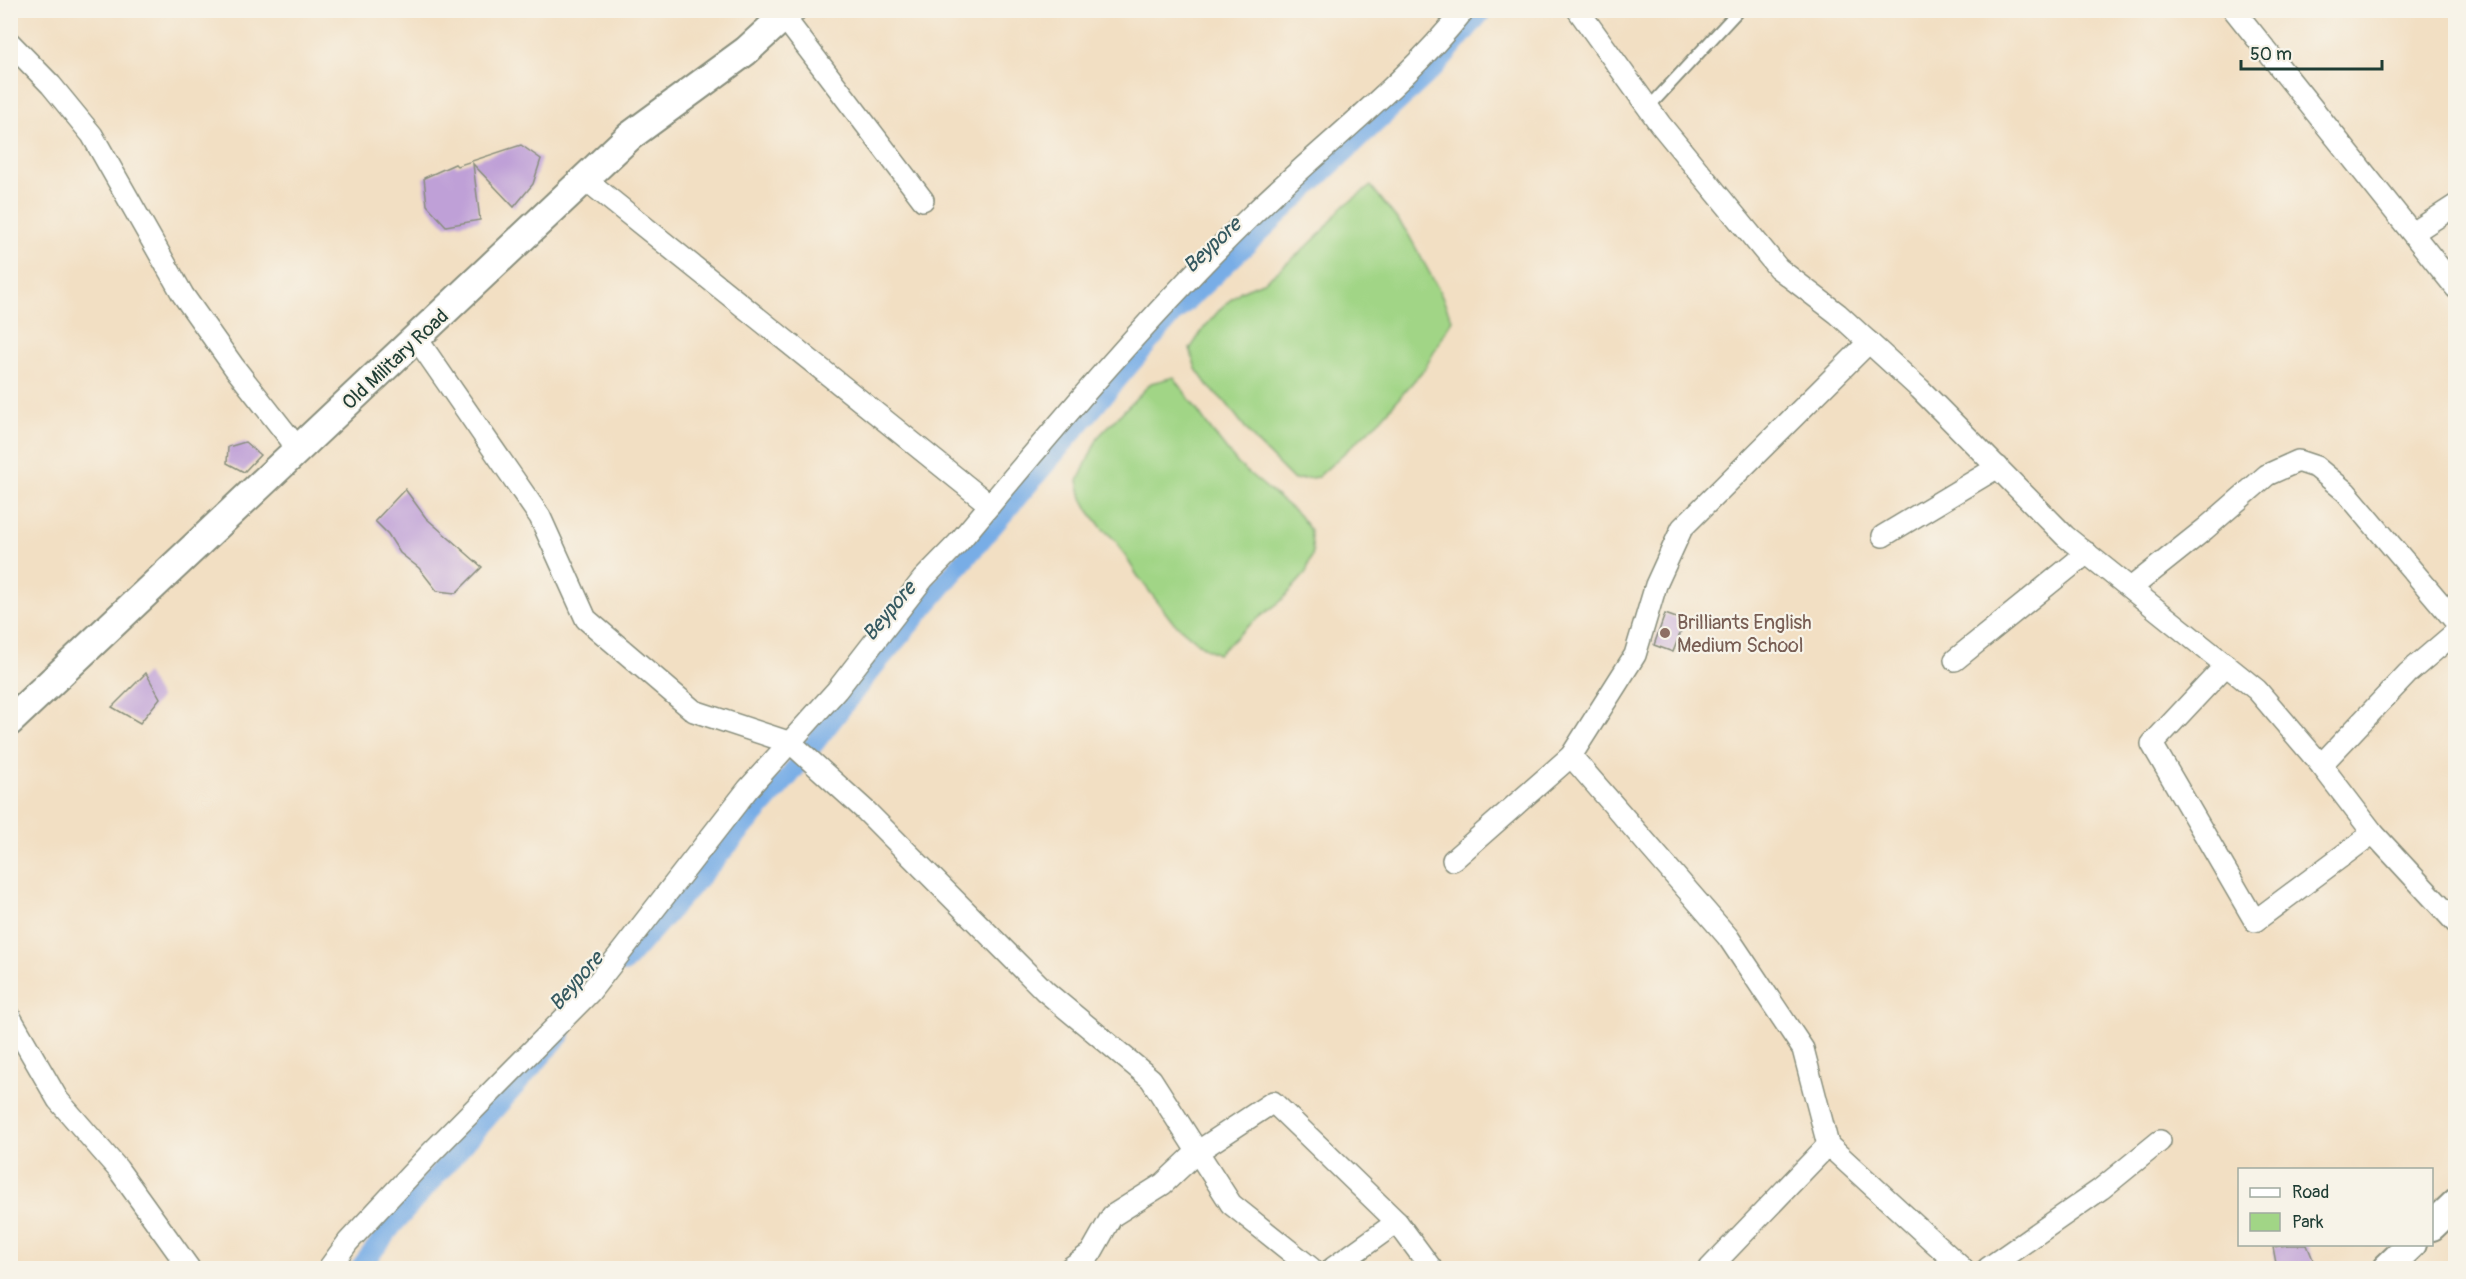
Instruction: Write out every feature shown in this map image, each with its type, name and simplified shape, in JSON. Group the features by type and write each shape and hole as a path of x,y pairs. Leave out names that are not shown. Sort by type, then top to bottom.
{"main road":[{"name":"Old Military Road","path":"10,721 630,136 746,51 788,14"},
{"path":"2433,1225 2456,1203"},
{"path":"2387,1269 2411,1246"}],"street":[{"path":"329,1269 348,1242 429,1155 590,992 748,789 837,690 923,579 958,543 1152,318 1252,214 1386,93 1464,10"},
{"path":"1578,10 1648,108 1778,268 1838,314 1920,389 2065,536 2257,690 2321,765 2373,833 2456,923"},
{"path":"2234,10 2456,288"},
{"path":"788,14 923,200"},
{"path":"10,44 51,85 92,135 183,295 234,367 299,450"},
{"path":"585,179 990,505"},
{"path":"2413,233 2456,205"},
{"path":"417,339 540,517 586,619 694,711 791,743 866,811 1045,991 1150,1079 1231,1204 1311,1269"},
{"path":"1453,860 1571,756 1635,655 1656,585 1683,528 1869,342"},
{"path":"2132,588 2205,529 2266,475 2298,461 2316,466 2346,492 2456,622"},
{"path":"1883,536 1998,467"},
{"path":"1955,660 2087,553"},
{"path":"2321,765 2408,673 2456,632"},
{"path":"2226,665 2152,744 2255,921 2373,833"},
{"path":"1571,756 1728,938 1803,1048 1828,1145 1962,1269"},
{"path":"10,1017 58,1100 118,1169 189,1269"},
{"path":"1070,1269 1097,1261 1112,1216 1163,1184 1197,1152 1273,1102 1397,1222 1431,1269"},
{"path":"1988,1269 2101,1189 2160,1141"},
{"path":"1710,1269 1828,1145"},
{"path":"1333,1269 1397,1222"}],"lane":[{"path":"1648,108 1739,10"}],"green space":[{"path":"1371,186 1407,232 1439,290 1452,320 1425,368 1381,419 1318,477 1294,480 1257,443 1227,404 1208,386 1196,369 1190,349 1222,307 1241,291 1265,281 1323,231 1341,208"},
{"path":"1174,377 1238,464 1299,515 1310,530 1313,552 1306,573 1281,601 1247,627 1218,654 1202,646 1172,621 1137,575 1116,541 1089,511 1082,498 1078,481 1098,437 1151,383"}],"building":[{"path":"521,145 541,159 533,184 514,207 473,164 480,220 446,226 427,205 424,178 455,164 457,166"},
{"path":"245,442 260,455 244,472 227,463 228,447"},
{"path":"405,489 426,518 482,567 456,593 437,591 419,568 400,553 388,534 375,521"},
{"name":"Brilliants English Medium School","path":"1665,614 1685,621 1673,652 1654,645"},
{"path":"146,673 160,698 140,723 112,707"},
{"path":"2307,1246 2317,1269 2277,1269 2273,1247"}],"waterway":[{"name":"Beypore","path":"624,963 790,775 871,670 1172,315 1435,67 1483,10"},
{"name":"Beypore","path":"360,1268 393,1225 561,1034"}],"place":[{"name":"Brilliants English Medium School","path":"1665,633"}]}
